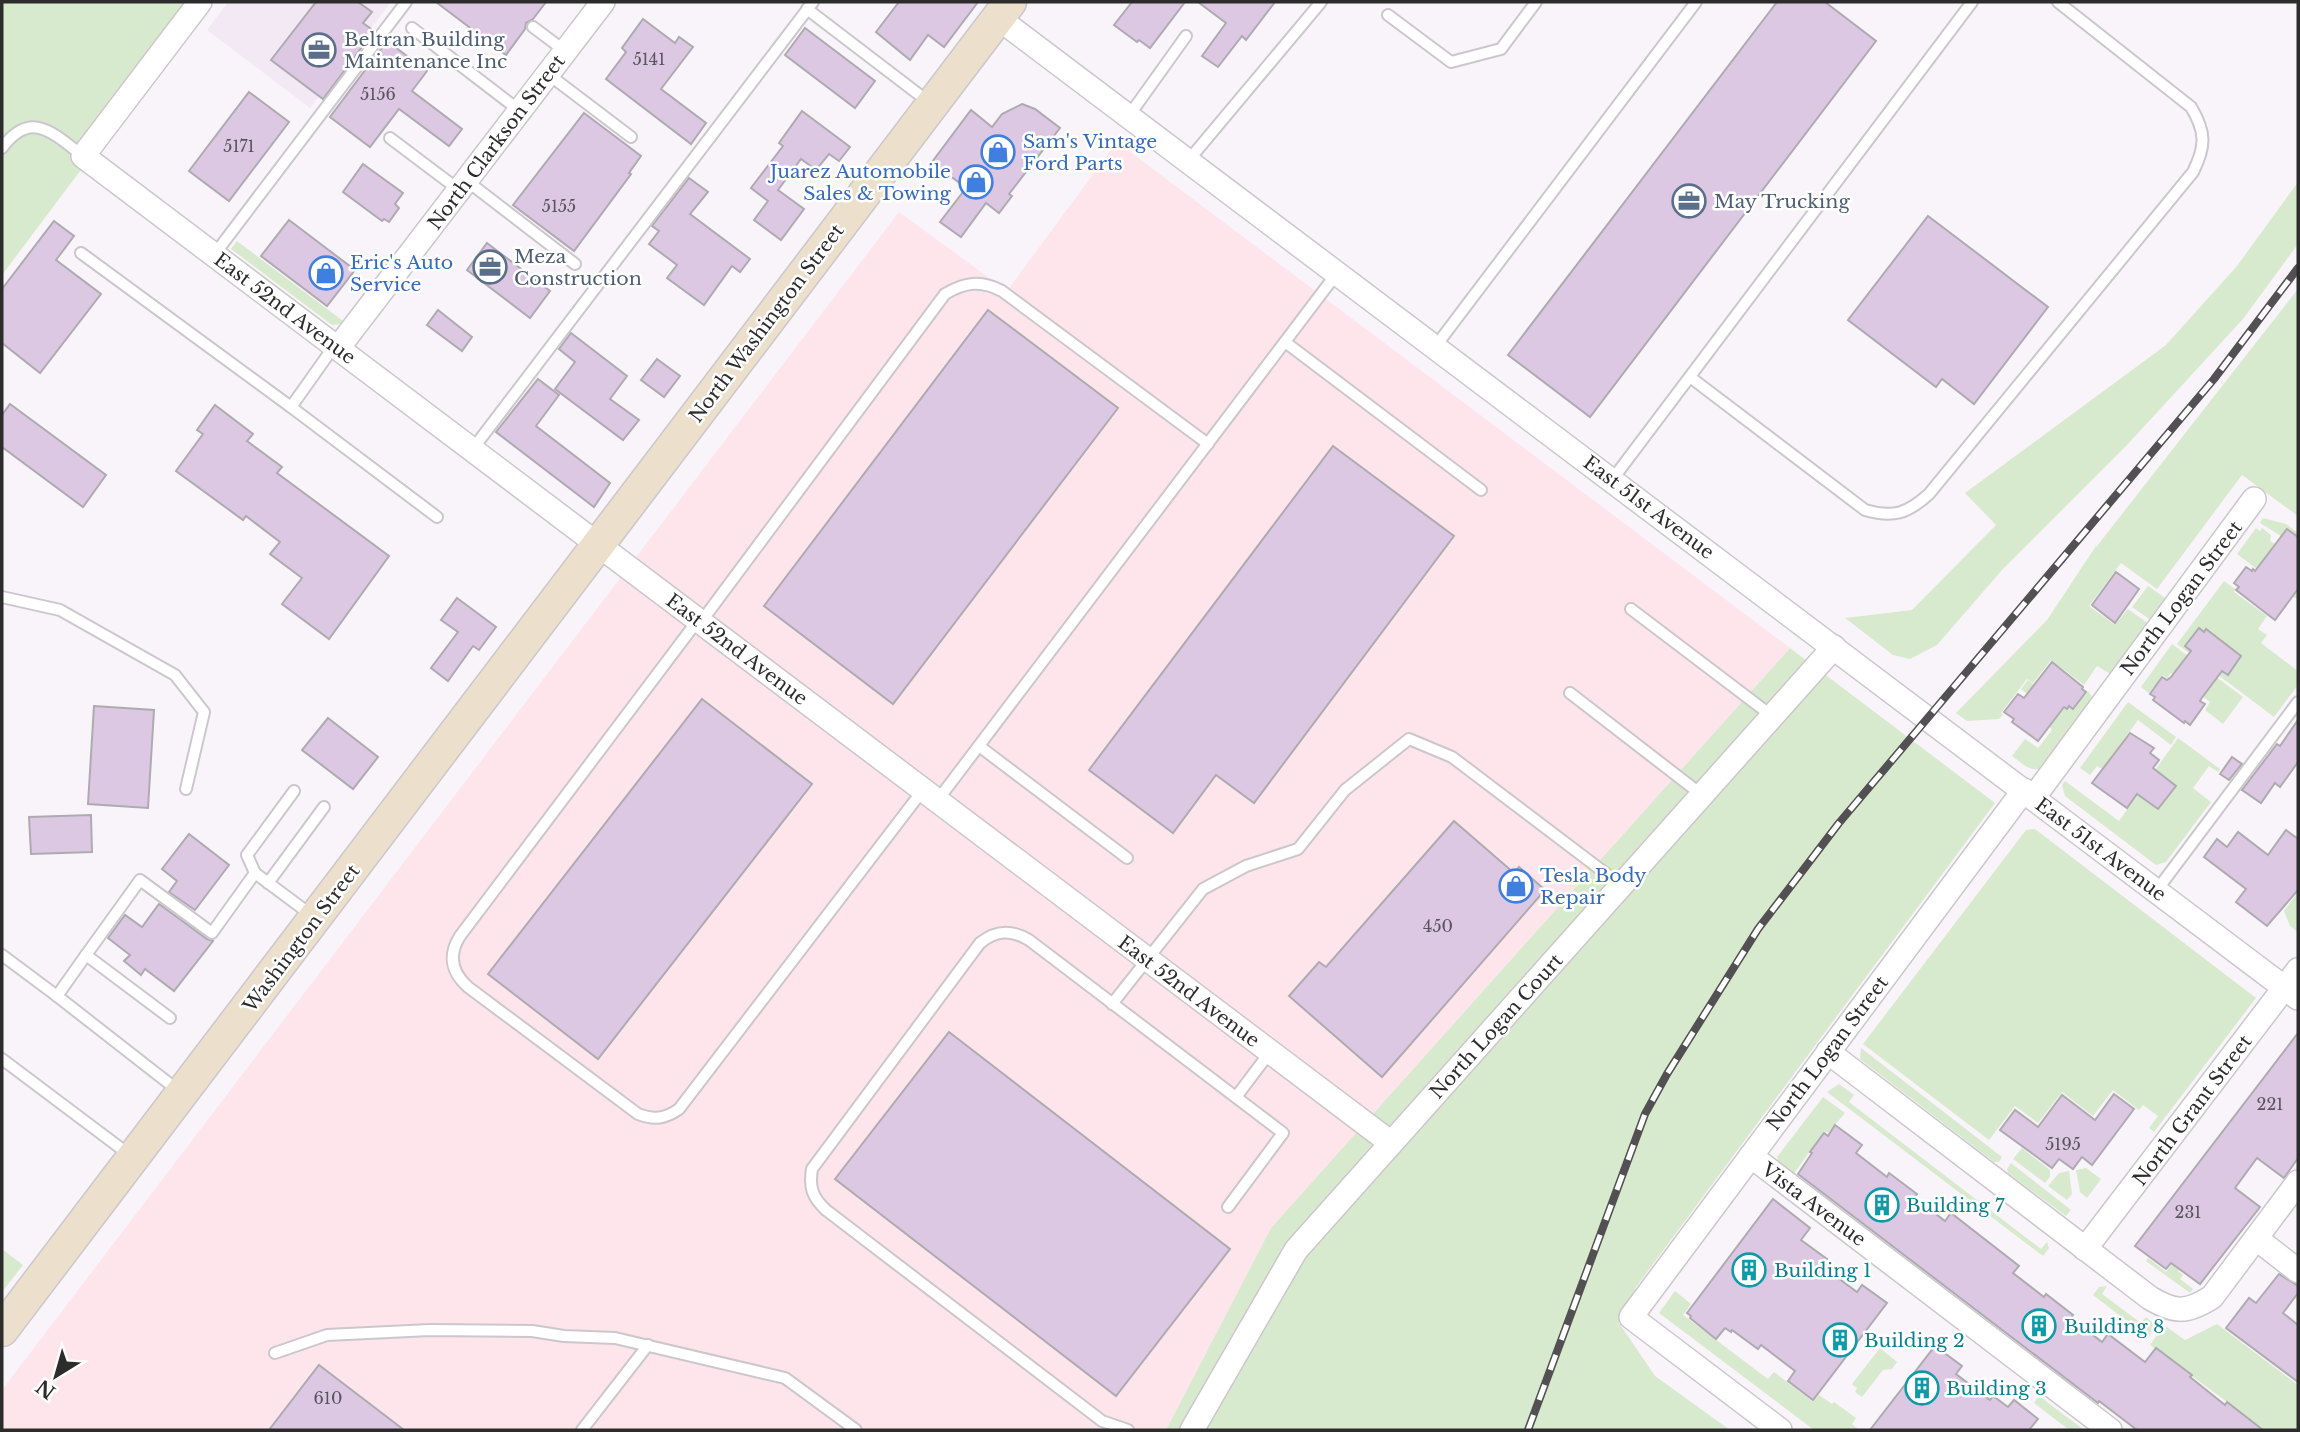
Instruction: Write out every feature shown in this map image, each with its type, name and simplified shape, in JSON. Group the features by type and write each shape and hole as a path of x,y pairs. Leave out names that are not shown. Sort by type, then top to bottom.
{"main road":[{"name":"North Washington Street","path":"598,544 1004,10"},
{"name":"Washington Street","path":"2,1330 598,544"}],"street":[{"path":"83,156 200,2"},
{"name":"North Clarkson Street","path":"337,347 603,2"},
{"name":"East 51st Avenue","path":"1004,10 1128,117 2157,890 2294,985"},
{"name":"East 52nd Avenue","path":"83,156 1391,1143"},
{"name":"North Logan Street","path":"1780,1430 1631,1317 1828,1052 2254,499"},
{"name":"North Logan Court","path":"1192,1430 1296,1250 1835,647"},
{"name":"North Grant Street","path":"2085,1249 2294,985"},
{"path":"1828,1052 2085,1249 2166,1307 2182,1310 2198,1306 2213,1297 2298,1182"},
{"name":"Vista Avenue","path":"1751,1156 2110,1430"},
{"path":"2257,1239 2298,1271"}],"lane":[{"path":"214,255 406,2"},
{"path":"1188,161 1321,2"},
{"path":"1388,15 1451,62 1501,49 1536,2"},
{"path":"1435,347 1696,2"},
{"path":"1612,480 1972,2"},
{"path":"1689,377 1865,510 1881,514 1899,513 1916,506 1929,494 2193,172 2201,156 2204,138 2200,121 2192,107 2058,2"},
{"path":"472,450 810,6 932,104"},
{"path":"533,27 565,51"},
{"path":"412,28 520,111"},
{"path":"1128,117 1186,36"},
{"path":"548,74 631,137"},
{"path":"2,148 20,128 32,126 43,128 55,135 83,156"},
{"path":"390,138 463,185 575,264"},
{"path":"81,253 437,517"},
{"path":"1208,444 1002,291 988,284 973,282 958,286 946,294 460,936 454,946 454,969 459,979 638,1114 660,1118 679,1109 930,795 979,746 1208,444 1337,273"},
{"path":"1285,342 1481,490"},
{"path":"291,407 337,347"},
{"path":"2,597 60,610 176,676 204,712 186,789"},
{"path":"1631,609 1772,716"},
{"path":"1570,693 1702,795"},
{"path":"2157,890 2298,702"},
{"path":"1112,1004 1203,889 1246,866 1298,849 1345,790 1409,739 1452,757 1621,885"},
{"path":"979,746 1127,858"},
{"path":"294,791 247,855 255,873 316,918"},
{"path":"268,883 324,807"},
{"path":"57,996 140,880 212,933 255,873"},
{"path":"1128,1430 1102,1421 826,1210 811,1192 811,1169 980,943 999,932 1020,934 1283,1133 1228,1207"},
{"path":"2,955 182,1094"},
{"path":"86,955 170,1018"},
{"path":"1236,1097 1270,1052"},
{"path":"2,1059 134,1157"},
{"path":"275,1353 327,1335 430,1330 532,1331 564,1336 615,1338 785,1378 856,1430"},
{"path":"582,1430 648,1345"}],"shaded area":[{"path":"228,2 391,2 310,108 207,30"},
{"path":"1117,142 1790,648 1271,1228 1166,1430 2,1430 2,1390 899,212 1007,291"}],"green space":[{"path":"2,2 207,2 2,275"},
{"path":"2298,182 2298,244 2243,319 2127,445 2002,570 1937,645 1910,659 1893,655 1845,618 1912,610 1996,525 1965,493 2166,345 2237,266"},
{"path":"237,241 343,321 341,324 332,325 231,249"},
{"path":"2298,289 2298,516 2242,475 2157,589 2121,563 2089,606 2115,625 2128,609 2149,624 2112,675 2097,666 2084,685 2051,660 2033,683 2027,679 1999,719 1967,721 1956,713 2047,620 2096,546 2100,549 2097,546"},
{"path":"2263,518 2286,524 2298,533 2298,536 2287,528 2281,536 2260,523"},
{"path":"2256,528 2260,531 2262,528 2271,535 2270,541 2275,544 2265,556 2298,581 2298,600 2237,554"},
{"path":"2224,581 2235,589 2234,592 2267,616 2258,629 2267,635 2261,643 2298,671 2298,685 2274,717 2177,644"},
{"path":"2148,586 2168,600 2152,621 2132,607"},
{"path":"2172,644 2243,697 2223,724 2205,710 2210,702 2171,673 2167,678 2162,675 2149,693 2141,687"},
{"path":"1790,648 1995,803 1636,1287 1619,1323 1655,1376 1730,1430 1166,1430 1271,1228"},
{"path":"2028,680 2066,710 2069,707 2074,710 2088,691 2095,701 2045,767 2040,769 2027,767 2012,756 2025,739 2038,748 2052,730 2050,727 2054,720 2021,689"},
{"path":"2128,702 2176,737 2171,745 2138,720 2102,769 2097,766 2090,775 2080,768"},
{"path":"2178,738 2220,769 2218,772 2209,766 2193,788 2211,802 2166,862 2156,865 2065,796 2062,785 2065,781 2119,821"},
{"path":"2035,829 2256,998 2154,1132 2149,1128 2158,1116 2143,1105 2139,1110 2113,1090 2093,1116 2062,1092 2038,1123 2015,1106 1989,1140 1863,1044 2026,830"},
{"path":"2298,887 2298,932 2290,926 2284,911 2296,895 2294,893"},
{"path":"1861,1048 2002,1157 1999,1162 1994,1162 1860,1059"},
{"path":"1839,1084 1854,1095 1849,1102 2041,1249 2047,1242 2049,1248 2043,1256 1827,1092"},
{"path":"1823,1097 1845,1113 1828,1133 1824,1131 1793,1175 1779,1165 1777,1157"},
{"path":"2022,1148 2050,1170 2050,1177 2045,1183 2013,1159"},
{"path":"2011,1163 2071,1210 2066,1216 2008,1173 2007,1169"},
{"path":"2086,1168 2101,1179 2087,1198 2080,1192 2076,1170"},
{"path":"2069,1171 2072,1194 2067,1200 2048,1186 2059,1173"},
{"path":"2187,1245 2194,1250 2178,1271 2183,1275 2180,1279 2193,1289 2190,1293 2146,1261 2148,1258 2166,1272"},
{"path":"2,1249 23,1265 2,1292"},
{"path":"2107,1286 2102,1294 2141,1323 2146,1317 2153,1323 2149,1338 2093,1295 2099,1287"},
{"path":"1675,1291 1691,1304 1683,1315 1768,1379 1774,1372 1813,1402 1819,1395 1832,1404 1834,1402 1856,1418 1852,1424 1859,1430 1814,1430 1659,1313"},
{"path":"2217,1324 2298,1385 2298,1430 2265,1430 2150,1345 2164,1325 2185,1340"},
{"path":"1880,1348 1897,1362 1892,1369 1883,1370 1862,1397 1855,1392 1857,1388 1852,1384"},
{"path":"2039,1396 2084,1430 2069,1430 2034,1403"}],"building":[{"path":"316,2 358,2 372,12 363,23 374,31 323,99 271,60"},
{"path":"436,2 546,2 533,19 526,23 525,29 506,55"},
{"path":"899,2 978,2 944,47 928,35 910,60 876,32"},
{"path":"1132,2 1185,2 1150,48 1114,25"},
{"path":"1198,2 1275,2 1246,40 1242,36 1218,67 1202,56 1226,23"},
{"path":"1777,2 1825,2 1876,41 1590,417 1508,355"},
{"path":"643,19 675,43 679,37 693,47 661,89 706,123 691,144 606,79 626,52 622,48"},
{"path":"805,28 875,81 855,108 785,55"},
{"path":"387,41 427,71 412,91 462,129 449,146 399,109 370,147 330,117"},
{"path":"249,92 289,122 229,201 189,171"},
{"path":"1022,104 1035,109 1060,128 1009,194 1012,196 999,213 986,203 961,237 940,222 966,188 932,162 971,110 992,127 1002,114"},
{"path":"802,111 850,147 839,161 829,154 816,170 801,159 778,190 804,209 781,240 754,220 768,201 751,188 783,146 779,143"},
{"path":"584,113 641,156 629,173 631,174 574,251 513,205"},
{"path":"363,164 403,193 395,204 399,208 389,222 384,219 382,221 343,192"},
{"path":"689,178 708,192 690,214 750,259 740,272 732,266 704,305 667,278 677,265 649,244 659,231 652,226"},
{"path":"1928,216 2048,307 1974,404 1942,379 1936,387 1848,320"},
{"path":"289,220 355,270 327,306 261,256"},
{"path":"54,221 74,236 56,260 101,294 40,373 2,343 2,289"},
{"path":"487,243 550,291 530,318 467,270"},
{"path":"438,310 472,337 462,351 427,325"},
{"path":"988,310 1118,408 893,704 764,606"},
{"path":"571,333 627,376 610,399 639,420 623,440 555,389 575,362 559,349"},
{"path":"657,359 680,376 664,397 641,380"},
{"path":"538,379 559,395 536,426 610,483 594,507 496,432"},
{"path":"10,404 106,475 83,507 2,447 2,415"},
{"path":"215,405 253,434 247,441 282,467 277,473 389,556 329,639 282,604 302,578 270,554 280,542 246,516 243,520 176,471 203,434 197,430"},
{"path":"1333,446 1454,536 1254,803 1216,775 1173,833 1089,770"},
{"path":"2287,529 2298,537 2298,589 2275,620 2236,590 2239,587 2234,583 2246,567 2255,571"},
{"path":"2116,572 2139,589 2115,623 2092,605"},
{"path":"457,598 496,627 479,650 473,646 448,681 431,668 458,632 441,620"},
{"path":"2199,628 2204,632 2206,629 2241,656 2228,675 2222,671 2201,699 2205,704 2190,725 2153,700 2155,697 2150,694 2162,677 2167,680 2171,677 2191,651 2185,646"},
{"path":"2052,662 2086,692 2073,709 2064,707 2038,741 2012,722 2014,719 2004,712 2018,694 2024,698"},
{"path":"702,699 812,784 598,1059 488,974"},
{"path":"94,706 154,710 148,808 88,804"},
{"path":"328,718 378,757 353,789 302,750"},
{"path":"2298,720 2298,762 2280,787 2275,783 2261,803 2242,790 2277,744 2280,746"},
{"path":"2130,733 2154,748 2150,753 2159,760 2153,768 2176,786 2158,809 2137,794 2127,808 2092,783"},
{"path":"2232,757 2242,764 2229,780 2220,774"},
{"path":"91,815 92,852 31,854 29,817"},
{"path":"1454,821 1514,873 1519,867 1545,890 1382,1077 1289,996 1319,962 1326,967"},
{"path":"2286,830 2298,839 2298,890 2267,926 2236,902 2246,889 2204,857 2217,839 2227,847 2238,832 2268,855"},
{"path":"189,834 229,865 195,910 169,892 177,881 162,869"},
{"path":"159,904 213,941 174,991 145,969 141,975 124,961 130,955 108,938 125,915 142,927"},
{"path":"949,1032 1230,1249 1116,1396 835,1179"},
{"path":"2298,1033 2298,1158 2284,1178 2257,1158 2235,1188 2260,1207 2200,1284 2171,1263 2166,1269 2135,1246"},
{"path":"2114,1094 2134,1109 2092,1165 2082,1157 2073,1169 2059,1159 2052,1168 2000,1130 2015,1110 2038,1127 2062,1095 2095,1120"},
{"path":"1835,1125 1862,1145 1856,1153 1887,1177 1889,1173 1917,1194 1914,1197 1945,1221 1951,1213 2019,1266 2013,1273 2044,1297 2046,1294 2102,1342 2108,1334 2145,1362 2156,1348 2192,1375 2190,1377 2225,1405 2227,1402 2263,1430 2137,1430 2099,1401 2098,1403 1798,1174 1824,1133 1828,1136"},
{"path":"1773,1199 1810,1228 1801,1240 1827,1259 1822,1266 1857,1292 1862,1285 1887,1303 1813,1400 1788,1381 1795,1371 1761,1345 1758,1349 1725,1328 1716,1339 1687,1313"},
{"path":"2279,1274 2298,1286 2298,1293 2283,1313 2298,1325 2298,1382 2226,1328 2249,1298 2256,1303"},
{"path":"1935,1346 1962,1366 1956,1374 1990,1400 1993,1396 2008,1407 2014,1400 2038,1419 2029,1430 1870,1430"},
{"path":"319,1365 404,1430 269,1430"}],"railway":[{"path":"1528,1430 1645,1114 1758,929 1839,823 2214,379 2298,268"}],"place":[{"name":"Beltran Building Maintenance Inc","path":"319,50"},
{"name":"Sam's Vintage Ford Parts","path":"998,152"},
{"name":"Juarez Automobile Sales & Towing","path":"976,182"},
{"name":"May Trucking","path":"1689,201"},
{"name":"Meza Construction","path":"490,267"},
{"name":"Eric's Auto Service","path":"326,273"},
{"name":"Tesla Body Repair","path":"1516,886"},
{"name":"Building 7","path":"1882,1205"},
{"name":"Building 1","path":"1749,1270"},
{"name":"Building 8","path":"2039,1326"},
{"name":"Building 2","path":"1840,1340"},
{"name":"Building 3","path":"1922,1388"}]}
